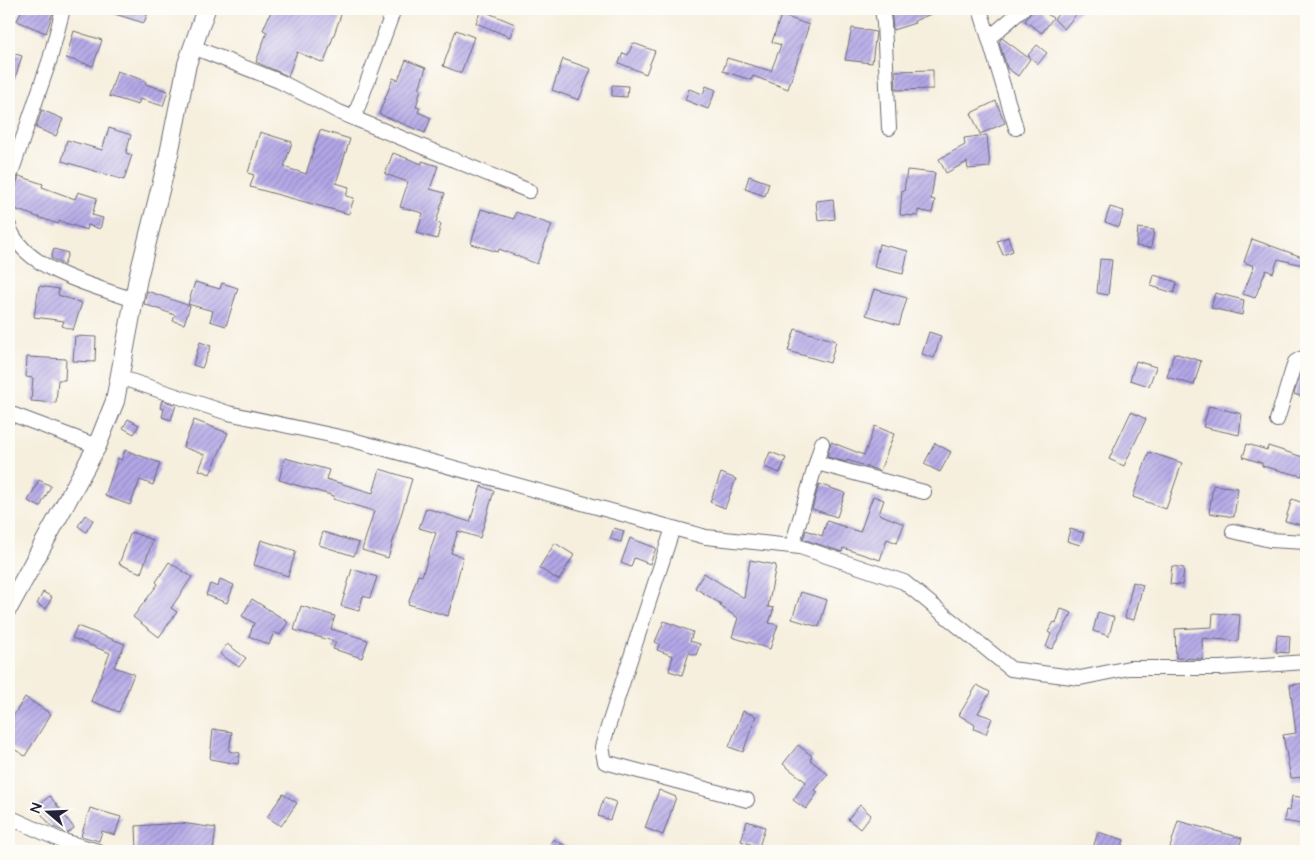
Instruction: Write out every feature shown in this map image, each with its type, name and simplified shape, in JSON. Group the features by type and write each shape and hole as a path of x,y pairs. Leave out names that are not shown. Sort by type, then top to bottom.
{"street":[{"path":"9,179 50,59 63,9"},
{"path":"9,607 97,446 115,401 134,300 193,47 206,9"},
{"path":"354,118 394,9"},
{"path":"882,9 889,128"},
{"path":"980,9 1016,128"},
{"path":"989,38 1023,9"},
{"path":"193,47 279,81 354,118 529,191"},
{"path":"9,226 18,244 32,258 72,277 134,300"},
{"path":"1277,420 1295,362 1306,358"},
{"path":"120,377 228,413 349,439 706,537 792,546 904,582 1011,669 1080,678 1129,668 1220,668 1306,662"},
{"path":"9,413 97,446"},
{"path":"792,546 822,443"},
{"path":"817,463 924,492"},
{"path":"673,528 604,740 602,747 605,762 747,800"},
{"path":"1232,531 1270,540 1306,542"},
{"path":"9,817 60,840 98,851"}],"building":[{"path":"22,9 54,9 46,33 17,21"},
{"path":"106,9 149,9 144,23 105,11"},
{"path":"272,9 343,9 324,63 297,52 288,76 256,62 267,32 263,30"},
{"path":"891,9 943,9 914,21 915,23 893,30"},
{"path":"1033,9 1040,9 1053,18 1042,33 1025,21"},
{"path":"1063,9 1081,9 1064,29 1054,19"},
{"path":"481,10 515,24 510,37 476,23"},
{"path":"781,15 809,25 788,89 753,76 751,80 723,71 727,58 771,71 781,45 772,42"},
{"path":"852,28 876,32 872,63 845,60"},
{"path":"456,30 474,37 461,73 443,66"},
{"path":"74,31 102,40 93,66 66,58"},
{"path":"1002,38 1030,59 1018,76 1007,68 999,42"},
{"path":"633,43 655,51 646,74 619,63 623,53 628,55"},
{"path":"1037,45 1047,53 1038,64 1028,55"},
{"path":"9,52 22,56 11,91 9,91"},
{"path":"563,59 591,69 579,100 552,90"},
{"path":"406,60 426,68 419,89 421,89 416,107 420,108 418,112 431,118 425,133 379,114 393,78 398,80"},
{"path":"933,70 933,89 896,90 895,71"},
{"path":"117,71 146,81 145,84 168,91 163,106 140,99 138,105 109,96"},
{"path":"612,85 628,86 627,97 612,96"},
{"path":"706,86 716,90 708,109 685,100 689,89 703,94"},
{"path":"996,101 1005,123 980,134 971,113"},
{"path":"42,110 63,119 56,136 36,128"},
{"path":"109,128 131,135 126,153 132,155 124,180 62,161 67,140 102,150"},
{"path":"320,130 350,139 336,183 349,187 346,196 354,198 349,214 250,187 254,175 248,173 260,132 292,142 284,167 306,174"},
{"path":"987,135 990,167 968,169 967,162 946,173 939,159 965,145 964,138"},
{"path":"393,153 422,164 422,161 438,166 430,189 445,193 436,222 441,224 437,239 417,233 423,213 400,207 408,182 385,174"},
{"path":"907,170 935,173 931,199 935,200 932,213 918,210 918,216 900,215 902,190 904,191"},
{"path":"19,176 43,184 42,187 75,199 78,192 97,198 92,215 103,218 100,229 88,225 87,230 59,221 58,224 9,207"},
{"path":"749,176 769,183 765,196 745,189"},
{"path":"833,199 835,219 818,221 816,201"},
{"path":"1110,207 1124,211 1119,227 1105,222"},
{"path":"481,209 514,219 516,212 552,225 537,264 499,249 498,252 471,244"},
{"path":"1138,228 1154,230 1151,248 1136,246"},
{"path":"1008,237 1013,251 1003,255 997,241"},
{"path":"1252,239 1305,258 1303,265 1278,259 1273,273 1266,270 1255,298 1243,294 1254,266 1244,262"},
{"path":"879,244 908,251 903,274 874,267"},
{"path":"54,249 68,253 64,265 51,258"},
{"path":"1100,259 1112,260 1108,295 1097,293"},
{"path":"1154,275 1177,282 1174,293 1151,286"},
{"path":"195,282 220,289 222,283 238,288 226,326 210,321 213,311 188,304"},
{"path":"39,286 59,289 58,295 82,303 73,330 62,326 64,321 34,317"},
{"path":"874,289 907,298 899,325 866,315"},
{"path":"147,291 190,306 184,324 173,321 175,315 144,304"},
{"path":"1215,293 1244,300 1242,315 1211,308"},
{"path":"795,329 836,341 830,363 788,351"},
{"path":"929,332 941,336 934,358 922,354"},
{"path":"75,336 96,337 95,362 73,361"},
{"path":"200,342 211,346 202,368 193,365"},
{"path":"1174,353 1201,361 1194,385 1167,377"},
{"path":"27,357 66,359 65,380 58,380 56,403 31,401 33,378 26,377"},
{"path":"1136,361 1156,367 1149,386 1130,380"},
{"path":"1306,367 1306,398 1294,394 1302,368"},
{"path":"162,400 176,405 171,420 162,417 164,409 160,408"},
{"path":"1209,406 1242,414 1239,435 1203,427"},
{"path":"1131,412 1146,419 1124,466 1109,459"},
{"path":"128,419 139,425 134,434 123,428"},
{"path":"194,420 228,433 210,474 199,470 205,455 183,447"},
{"path":"875,426 894,434 880,471 847,460 846,462 827,457 831,442 864,455"},
{"path":"935,443 951,452 940,472 924,464"},
{"path":"1247,444 1267,450 1268,446 1306,458 1302,476 1262,466 1262,463 1243,457"},
{"path":"125,450 160,463 153,485 140,480 130,505 105,496 118,458 121,460"},
{"path":"770,452 786,458 780,473 764,467"},
{"path":"1149,452 1182,463 1166,509 1133,497"},
{"path":"285,458 329,470 326,479 373,493 380,469 412,479 388,558 362,550 374,511 333,499 334,496 279,480"},
{"path":"721,473 736,479 725,508 710,502"},
{"path":"39,480 51,486 40,507 28,501"},
{"path":"819,484 845,493 837,517 812,509"},
{"path":"1213,485 1238,488 1234,517 1209,513"},
{"path":"481,486 494,491 480,538 458,531 451,553 463,557 448,616 408,604 418,575 422,576 436,533 419,528 426,508 470,522"},
{"path":"873,496 884,500 879,514 904,524 897,543 887,539 880,560 843,548 842,552 803,539 806,530 822,536 827,521 860,532"},
{"path":"1292,499 1306,504 1301,525 1285,521"},
{"path":"85,515 93,520 86,532 78,526"},
{"path":"614,528 624,531 621,542 610,539"},
{"path":"1070,529 1084,533 1080,545 1067,541"},
{"path":"131,532 153,540 141,573 119,564"},
{"path":"323,532 359,543 354,556 319,545"},
{"path":"630,538 656,548 650,564 634,558 631,567 621,563"},
{"path":"261,540 296,551 288,576 254,565"},
{"path":"555,543 574,555 559,580 539,568"},
{"path":"750,560 776,565 768,607 774,608 769,623 778,625 770,649 732,637 738,618 720,606 721,604 695,588 704,573 744,598"},
{"path":"169,562 192,577 171,608 177,612 159,637 133,617 158,584 156,582"},
{"path":"1172,566 1184,568 1182,585 1170,584"},
{"path":"352,569 377,577 370,598 363,596 359,611 341,606"},
{"path":"220,579 234,585 227,603 206,595 210,584 218,587"},
{"path":"1133,582 1143,585 1134,620 1125,618"},
{"path":"43,592 52,597 46,609 37,604"},
{"path":"801,592 827,600 819,627 792,619"},
{"path":"252,599 288,622 280,635 274,632 269,645 249,636 254,623 242,616"},
{"path":"301,606 335,616 331,629 368,640 362,658 333,649 336,642 294,630"},
{"path":"1061,609 1072,613 1052,649 1046,647 1051,634 1048,632 1054,622 1056,623"},
{"path":"1098,612 1114,617 1109,636 1093,631"},
{"path":"1213,613 1240,615 1238,641 1202,638 1203,659 1176,658 1175,629 1212,627"},
{"path":"664,621 693,632 690,641 700,644 696,655 689,653 682,675 669,671 673,656 657,650 659,644 655,642"},
{"path":"77,626 125,644 114,667 134,674 119,712 91,701 110,653 72,638"},
{"path":"1277,635 1290,636 1289,653 1276,652"},
{"path":"227,644 246,658 239,667 220,654"},
{"path":"1306,683 1306,777 1291,778 1283,735 1296,733 1290,685"},
{"path":"977,685 990,692 978,713 992,718 986,734 974,729 975,725 959,715"},
{"path":"25,697 51,714 25,756 9,746 9,723"},
{"path":"743,711 756,716 743,752 729,747"},
{"path":"213,729 232,732 229,751 240,753 238,764 210,759"},
{"path":"798,745 812,756 810,760 828,774 815,790 818,792 806,809 793,800 806,782 783,764"},
{"path":"659,790 676,797 663,835 645,828"},
{"path":"283,794 297,803 281,826 267,817"},
{"path":"50,796 74,828 68,833 51,826 36,807"},
{"path":"1292,796 1306,798 1306,825 1284,821 1286,810 1290,811"},
{"path":"604,798 616,802 610,820 598,816"},
{"path":"860,805 871,815 860,829 848,819"},
{"path":"90,808 121,817 115,835 102,831 99,841 81,836"},
{"path":"747,821 765,827 759,847 741,841"},
{"path":"1178,821 1242,838 1238,851 1169,851"},
{"path":"181,823 216,828 213,851 137,851 136,826"},
{"path":"1098,832 1124,840 1120,851 1092,851"},
{"path":"553,839 575,851 546,851"}]}
